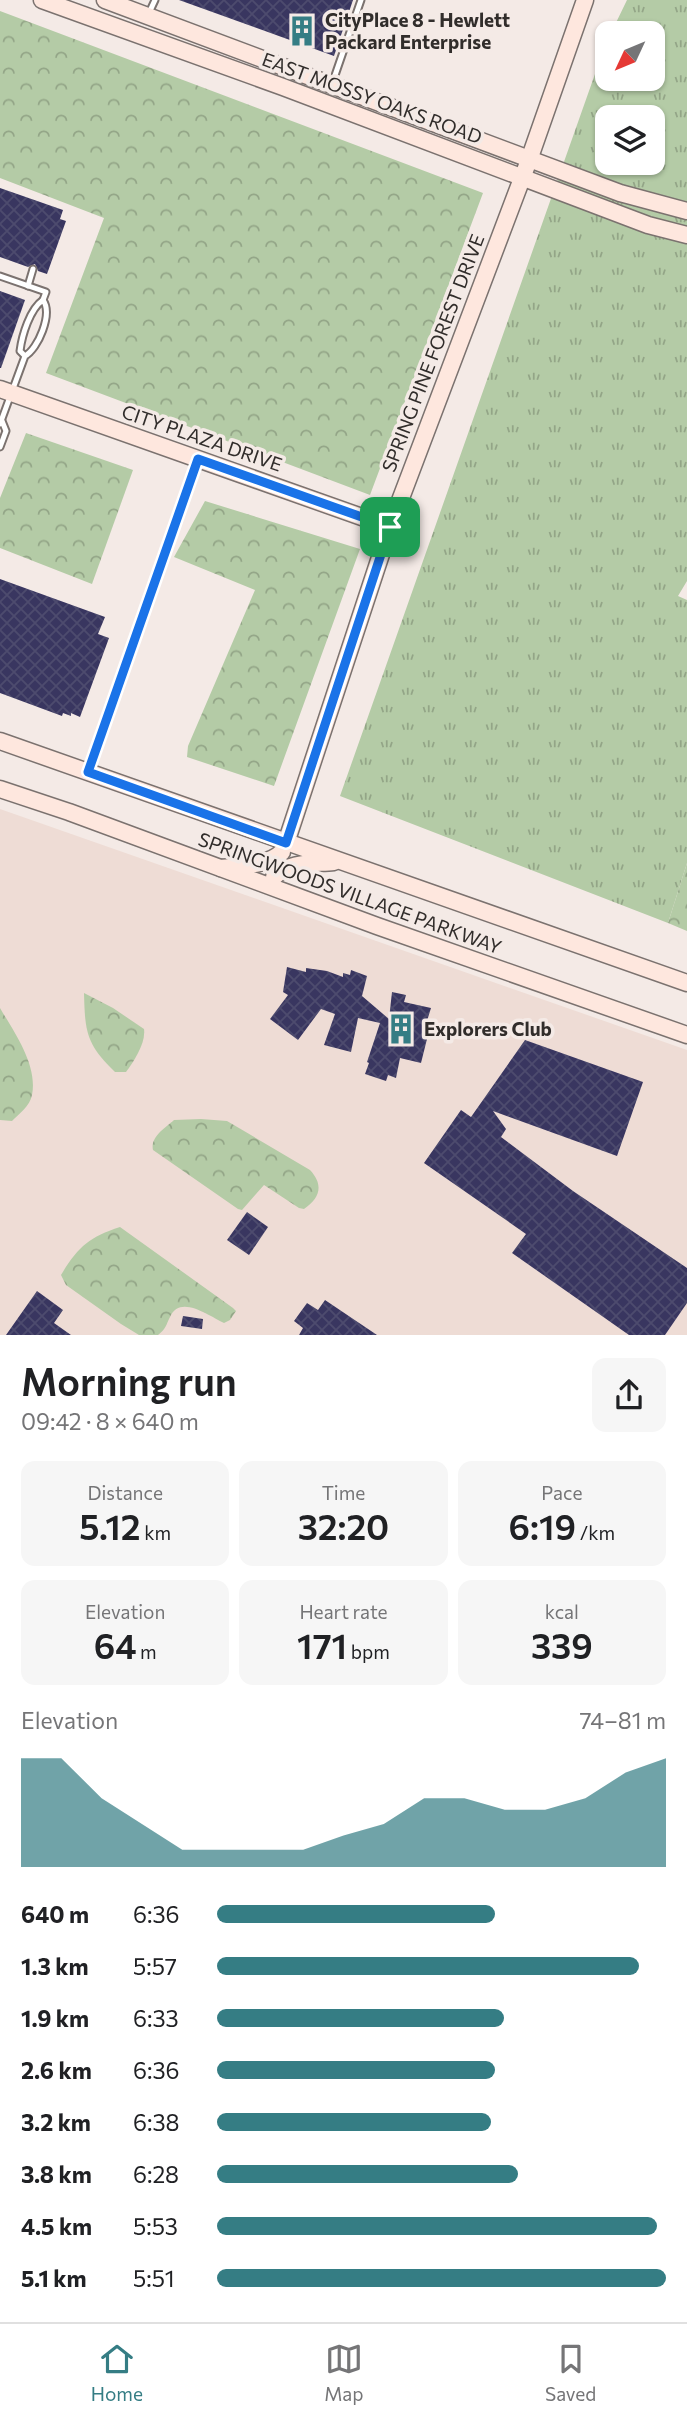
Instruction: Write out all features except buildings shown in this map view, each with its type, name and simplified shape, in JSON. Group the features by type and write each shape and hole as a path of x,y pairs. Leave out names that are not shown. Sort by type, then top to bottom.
{"street":[{"name":"EAST MOSSY OAKS ROAD","path":"42,0 648,225 687,235"},
{"name":"EAST MOSSY OAKS ROAD","path":"105,0 620,193 687,211"},
{"name":"SPRING PINE FOREST DRIVE","path":"284,848 390,527 529,160 585,0"},
{"path":"141,37 148,16"},
{"path":"325,103 332,84"},
{"name":"CITY PLAZA DRIVE","path":"6,391 390,527"},
{"name":"SPRINGWOODS VILLAGE PARKWAY","path":"0,741 284,848 340,862 687,984"},
{"name":"SPRINGWOODS VILLAGE PARKWAY","path":"0,789 687,1035"},
{"path":"219,869 276,859 284,848"},
{"path":"274,877 281,869 292,866 340,862"}],"lane":[{"path":"148,16 155,0"},
{"path":"332,84 361,0"},
{"path":"28,286 33,269"},
{"path":"0,276 46,292 43,300 36,305 21,342 20,351 24,356"},
{"path":"0,447 6,431 1,423 6,391 24,356 32,352 47,315 47,306 43,300"},
{"path":"88,772 198,459"}],"shaded area":[{"path":"0,809 687,1050 687,1335 0,1335"}],"green space":[{"path":"627,0 687,0 687,581 678,596 687,600 687,863 668,923 340,796 595,74 595,91 665,91 665,21 617,21"},
{"path":"0,11 483,193 370,495 46,373 104,218 0,178"},
{"path":"26,433 133,470 92,584 0,548 0,498"},
{"path":"205,501 360,549 274,786 187,757 188,746 255,590 174,557"},
{"path":"687,863 687,931 668,923"},
{"path":"84,993 144,1029 141,1046 126,1072 115,1072 93,1045 85,1018"},
{"path":"0,1008 18,1038 32,1072 32,1095 29,1103 12,1121 0,1120"},
{"path":"174,1120 227,1121 310,1170 317,1181 317,1196 304,1209 299,1208 264,1185 242,1210 238,1209 153,1150 156,1137"},
{"path":"120,1227 233,1308 236,1311 230,1320 224,1323 195,1309 181,1307 175,1310 158,1335 139,1335 66,1285 61,1275 79,1250 92,1239"}],"place":[{"name":"CityPlace 8 - Hewlett Packard Enterprise","path":"302,31"},
{"name":"Explorers Club","path":"401,1029"}],"route":[{"path":"198,459 390,527 286,843 88,772 198,459"}]}
